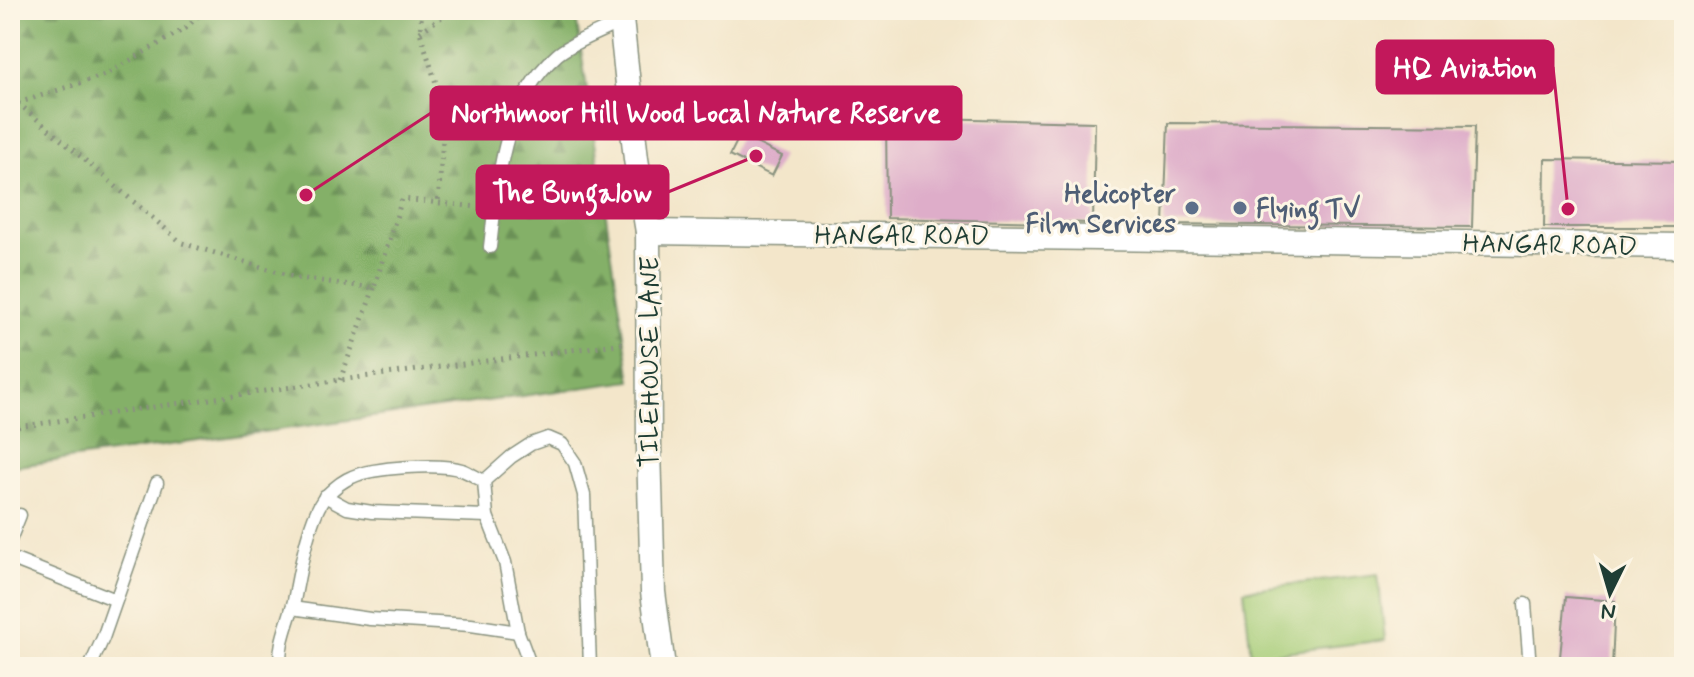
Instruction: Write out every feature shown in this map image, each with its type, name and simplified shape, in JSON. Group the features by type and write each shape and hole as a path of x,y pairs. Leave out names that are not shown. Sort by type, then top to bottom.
{"street":[{"name":"TILEHOUSE LANE","path":"621,16 636,159 648,232 653,578 663,667"},
{"name":"HANGAR ROAD","path":"648,232 1125,246 1516,252 1684,246"}],"lane":[{"path":"490,247 499,162 523,95 558,54 621,16"},
{"path":"484,481 511,457 531,444 548,438 562,444 575,463 584,495 590,667"},
{"path":"281,667 280,660 314,519 325,496 352,477 388,469 461,469 484,481"},
{"path":"484,481 487,516 508,575 518,632 531,667"},
{"path":"90,667 157,483"},
{"path":"325,496 347,508 372,512 487,516"},
{"path":"10,540 20,515"},
{"path":"10,558 116,600"},
{"path":"1525,604 1530,667"},
{"path":"292,608 370,619 471,625 518,632"}],"path":[{"path":"10,103 105,75 186,28 204,10"},
{"path":"422,10 420,32 445,112 438,203"},
{"path":"420,32 452,10"},
{"path":"18,103 182,243 298,278 374,288"},
{"path":"340,380 402,199 495,209"},
{"path":"10,428 340,380 650,340"}],"green space":[{"path":"10,10 575,10 631,381 10,467"},
{"path":"1378,574 1385,640 1251,656 1244,590"}],"building":[{"path":"886,117 1095,122 1093,223 887,218"},
{"path":"1168,123 1475,126 1472,227 1164,224"},
{"path":"740,135 782,156 772,176 730,155"},
{"path":"1545,159 1684,161 1684,227 1544,227"},
{"path":"1566,597 1615,601 1612,667 1559,667"}],"place":[{"name":"The Bungalow","path":"756,156"},
{"name":"Northmoor Hill Wood Local Nature Reserve","path":"306,195"},
{"name":"Helicopter Film Services","path":"1192,208"},
{"name":"Flying TV","path":"1240,208"},
{"name":"HQ Aviation","path":"1568,209"}]}
